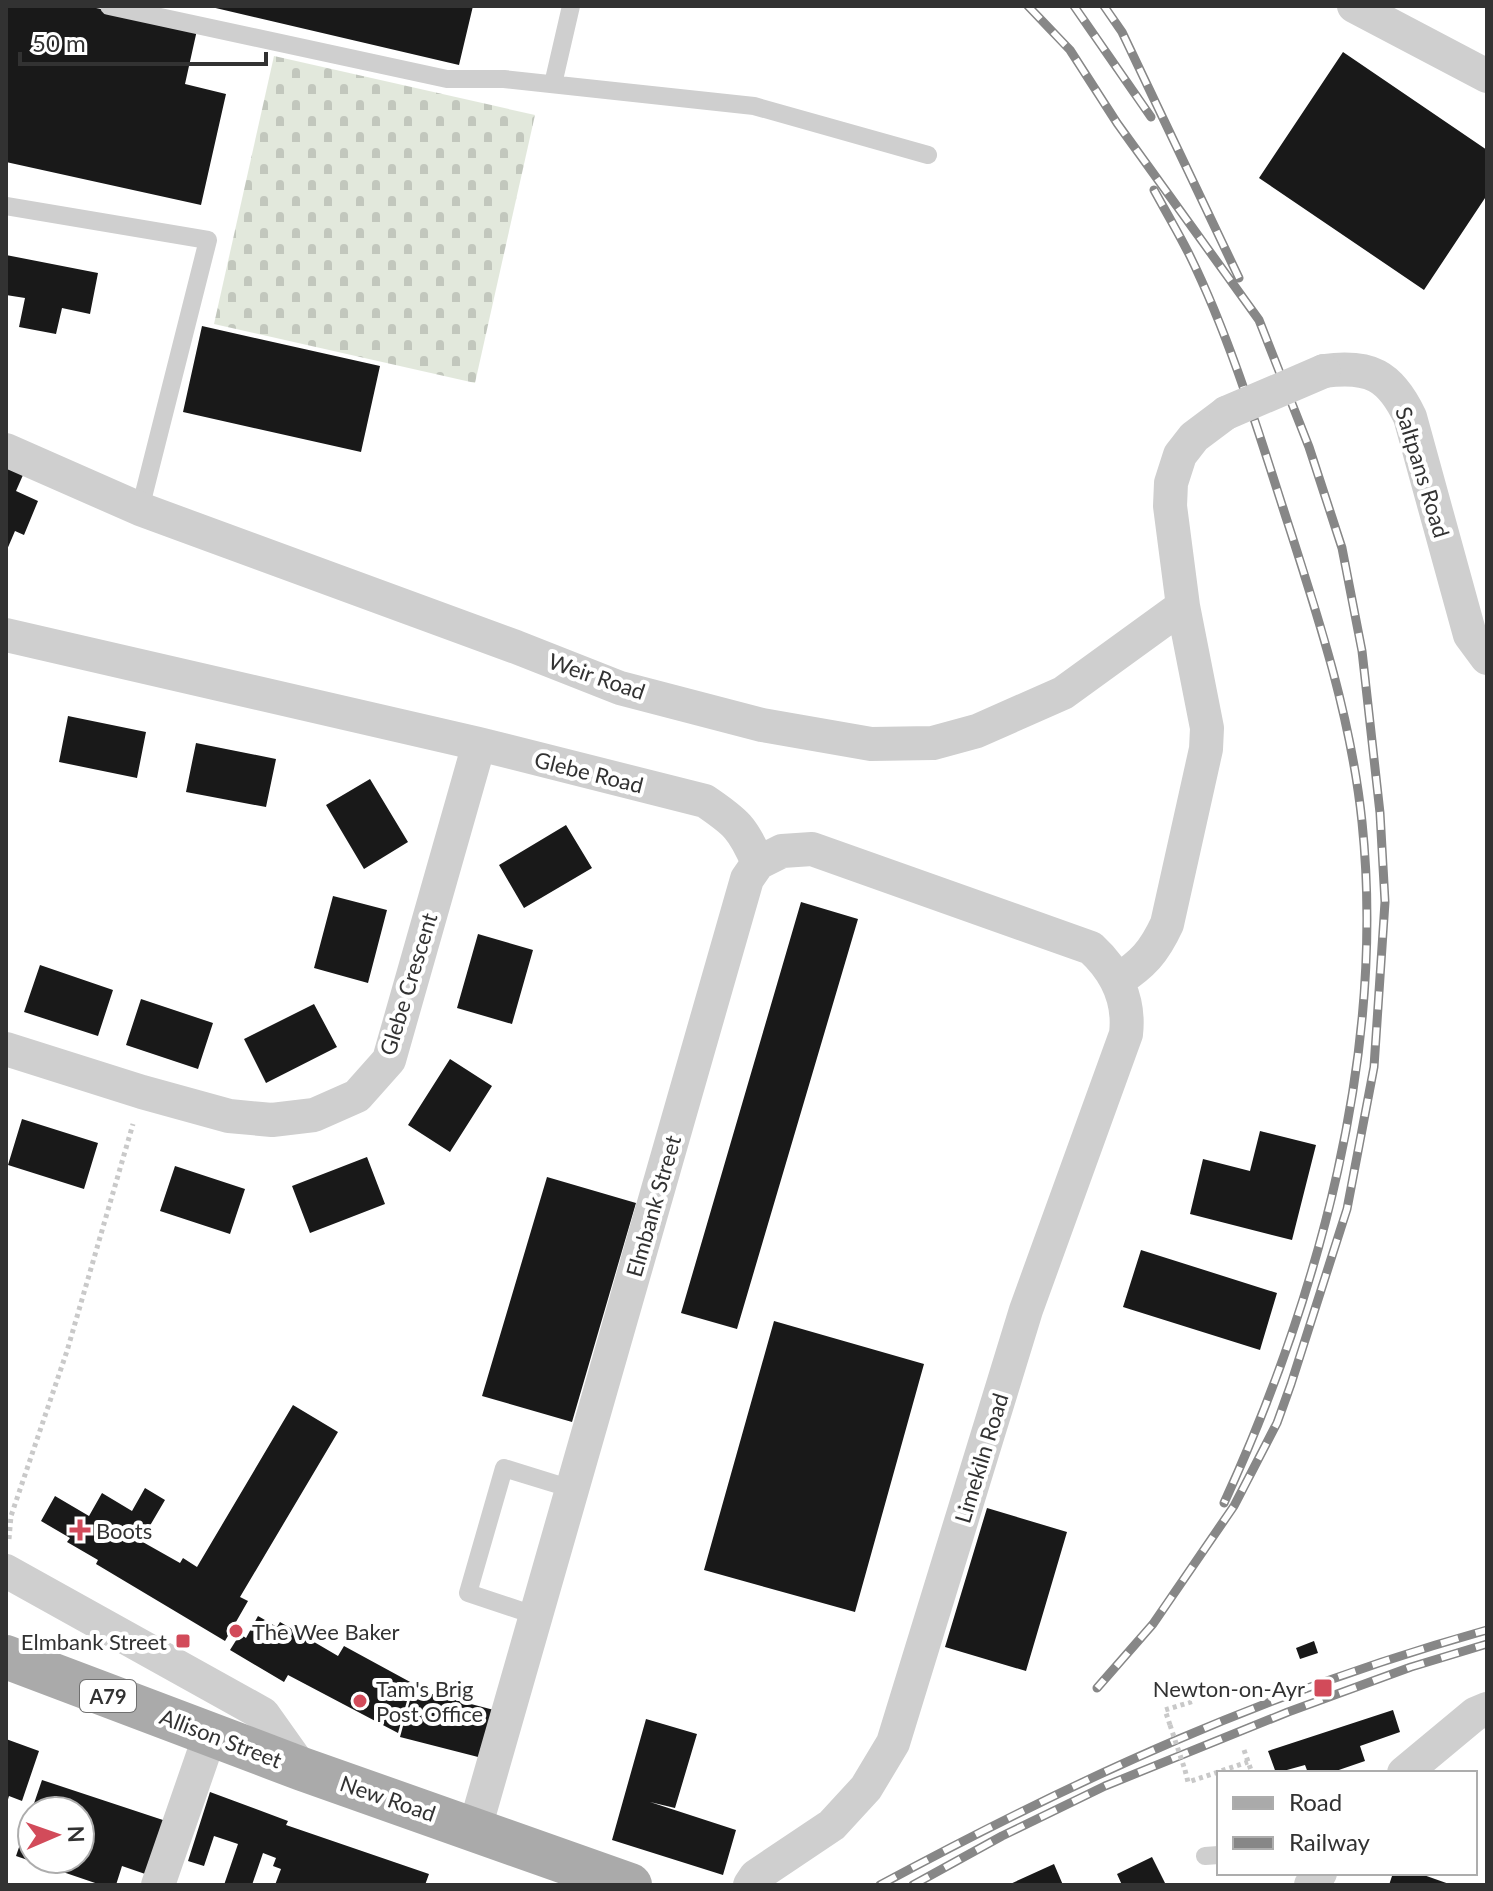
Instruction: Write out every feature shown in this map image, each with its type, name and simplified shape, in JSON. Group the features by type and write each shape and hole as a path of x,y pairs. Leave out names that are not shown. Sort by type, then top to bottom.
{"main road":[{"name":"Allison Street","path":"6,1657 302,1769"},
{"name":"New Road","path":"302,1769 475,1828"},
{"name":"A79","path":"475,1828 630,1885"}],"street":[{"path":"1354,6 1487,76"},
{"name":"Saltpans Road","path":"1117,981 1135,969 1155,949 1167,924 1206,749 1207,728 1183,606 1170,506 1171,483 1180,455 1194,437 1226,413 1324,371 1350,368 1379,377 1398,392 1410,417 1470,635 1487,658"},
{"name":"Weir Road","path":"6,450 140,509 620,688 762,725 871,744 933,743 977,731 1063,693 1183,606"},
{"name":"Glebe Road","path":"6,635 479,744 705,801 735,821 747,837 758,863"},
{"name":"Glebe Crescent","path":"6,1049 229,1116 272,1120 314,1115 357,1096 389,1060 479,744"},
{"path":"758,863 782,851 812,849 1091,948 1108,964 1117,981"},
{"name":"Elmbank Street","path":"475,1828 747,879 758,863"},
{"name":"Limekiln Road","path":"750,1885 756,1876 832,1825 866,1788 893,1743 1026,1310 1126,1034 1128,1016 1117,981"},
{"path":"7,1562 263,1714 302,1769"},
{"path":"1406,1771 1475,1714 1487,1709"},
{"path":"158,1885 210,1735"}],"lane":[{"path":"109,6 447,79 504,79 754,106 928,155"},
{"path":"553,84 571,6"},
{"path":"6,206 208,240 140,509"},
{"path":"534,1615 468,1593 504,1468 572,1489"}],"path":[{"path":"7,1562 11,1516 67,1351 142,1092"},
{"path":"1194,1701 1165,1710 1188,1782 1217,1772"},
{"path":"1244,1750 1251,1771"},
{"path":"1221,1771 1248,1762"}],"green space":[{"path":"274,56 535,115 475,383 214,324"}],"building":[{"path":"6,6 87,6 197,30 185,84 226,94 201,205 6,162"},
{"path":"207,6 473,6 459,65"},
{"path":"1343,52 1487,150 1487,195 1424,290 1259,178"},
{"path":"6,255 98,273 90,314 62,308 56,334 19,327 25,298 6,295"},
{"path":"202,326 380,366 361,452 183,412"},
{"path":"6,468 23,475 16,491 38,501 24,535 15,531 6,552"},
{"path":"68,716 146,732 137,778 59,762"},
{"path":"196,743 276,759 266,807 186,792"},
{"path":"370,779 408,842 364,869 326,805"},
{"path":"566,825 592,868 524,908 499,865"},
{"path":"333,896 387,910 368,983 314,968"},
{"path":"801,902 858,919 737,1329 681,1313"},
{"path":"478,934 533,950 512,1024 457,1008"},
{"path":"40,965 113,990 98,1036 24,1012"},
{"path":"141,999 213,1023 198,1069 126,1045"},
{"path":"314,1004 337,1047 266,1083 244,1039"},
{"path":"450,1059 492,1086 450,1152 408,1125"},
{"path":"22,1119 98,1143 84,1189 8,1165"},
{"path":"1260,1131 1316,1145 1292,1240 1190,1214 1203,1159 1250,1171"},
{"path":"367,1157 385,1204 310,1233 292,1186"},
{"path":"175,1166 245,1189 230,1234 160,1211"},
{"path":"547,1177 636,1203 572,1422 482,1396"},
{"path":"1141,1250 1277,1293 1260,1350 1123,1307"},
{"path":"774,1321 924,1364 855,1612 704,1570"},
{"path":"293,1405 338,1432 240,1597 248,1601 225,1641 96,1564 98,1560 67,1542 70,1538 41,1521 55,1496 89,1516 102,1493 132,1511 145,1488 165,1500 141,1541 180,1563 183,1558 197,1567"},
{"path":"987,1508 1067,1532 1026,1671 945,1647"},
{"path":"258,1616 277,1627 280,1622 338,1656 344,1646 412,1683 398,1733 288,1675 284,1682 230,1650 240,1634 246,1638"},
{"path":"1314,1641 1318,1653 1300,1659 1296,1648"},
{"path":"413,1689 494,1710 482,1758 400,1737"},
{"path":"1393,1710 1400,1732 1360,1746 1365,1761 1336,1771 1307,1771 1305,1765 1275,1771 1268,1751"},
{"path":"646,1719 697,1734 675,1808 650,1802 736,1830 723,1875 612,1840"},
{"path":"6,1739 39,1751 24,1795 16,1795 16,1799 9,1796 7,1803"},
{"path":"42,1780 87,1795 37,1795"},
{"path":"210,1792 288,1821 286,1825 429,1874 425,1885 275,1885 281,1869 273,1866 276,1858 263,1853 252,1885 224,1885 238,1844 214,1836 204,1866 188,1861"},
{"path":"96,1798 169,1822 151,1876 122,1866 116,1885 101,1885 72,1875 96,1875"},
{"path":"1152,1857 1166,1885 1122,1885 1117,1874"},
{"path":"1054,1864 1063,1885 1008,1885"},
{"path":"1392,1875 1424,1875 1452,1885 1389,1885"}],"railway":[{"path":"1028,6 1070,50 1117,123 1259,320 1309,447 1342,548 1362,651 1380,813 1385,902 1374,1067 1347,1209 1277,1423 1234,1506 1153,1624 1097,1688"},
{"path":"1074,6 1151,117"},
{"path":"1104,6 1122,32 1239,278"},
{"path":"1154,190 1190,256 1229,349 1263,444 1320,624 1341,703 1357,782 1367,909 1364,996 1354,1084 1338,1171 1316,1257 1289,1342 1224,1503"},
{"path":"880,1885 1027,1809 1176,1740 1329,1680 1487,1630"},
{"path":"913,1885 1002,1836 1105,1786 1288,1712 1411,1667 1487,1644"}],"place":[{"name":"Boots","path":"80,1530"},
{"name":"The Wee Baker","path":"236,1631"},
{"name":"Elmbank Street","path":"183,1641"},
{"name":"Newton-on-Ayr","path":"1323,1688"},
{"name":"Tam's Brig Post Office","path":"360,1701"}]}
